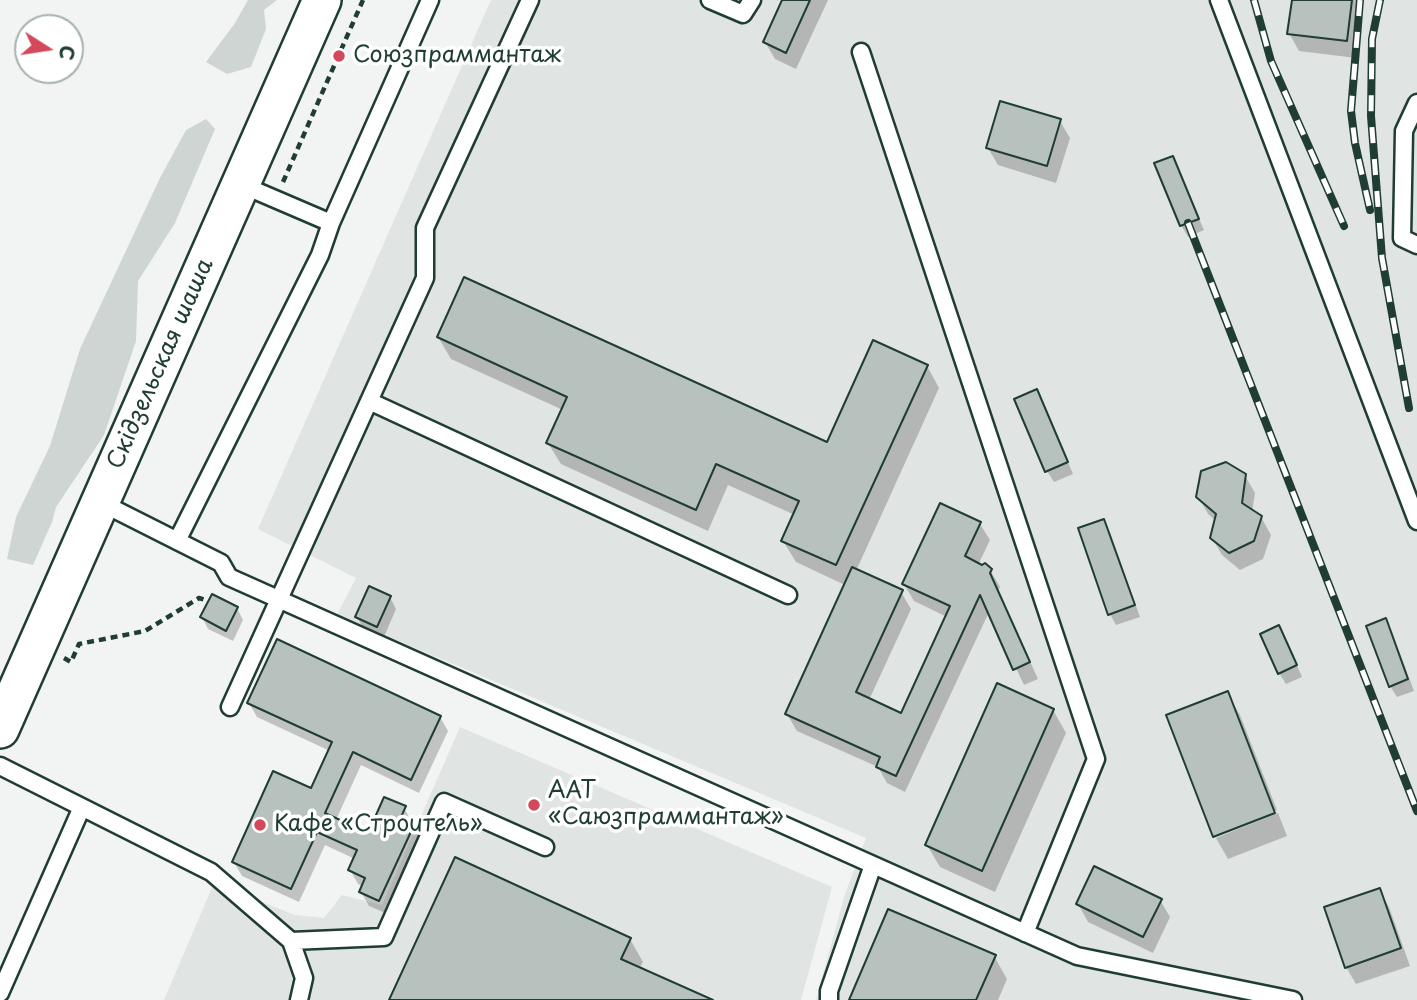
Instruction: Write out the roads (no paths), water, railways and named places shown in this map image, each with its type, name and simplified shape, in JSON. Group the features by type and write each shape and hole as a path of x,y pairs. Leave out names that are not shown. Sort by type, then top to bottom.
{"street":[{"name":"Скідзельская шаша","path":"0,729 322,0"}],"lane":[{"path":"177,541 320,255 331,223 430,0"},
{"path":"230,707 425,278 425,228 530,0"},
{"path":"710,0 743,14 752,0"},
{"path":"1219,0 1417,521"},
{"path":"861,52 1096,760 1025,933"},
{"path":"1417,103 1405,131 1402,239 1417,245"},
{"path":"240,184 331,223"},
{"path":"369,401 788,595"},
{"path":"100,502 221,563 229,577 1077,956 1293,1000"},
{"path":"0,765 211,872 291,941 304,978 299,1000"},
{"path":"291,941 384,937 444,802 545,847"},
{"path":"0,993 82,807"},
{"path":"829,1000 829,991 873,865"}],"railway":[{"path":"1254,0 1271,61 1344,226"},
{"path":"1360,0 1351,111 1355,143 1370,210"},
{"path":"1380,0 1372,39 1371,116 1382,258 1409,408"},
{"path":"1188,223 1417,811"}],"place":[{"name":"Союзпраммантаж","path":"339,56"},
{"name":"ААТ «Саюзпраммантаж»","path":"534,805"},
{"name":"Кафе «Строитель»","path":"260,825"}]}
